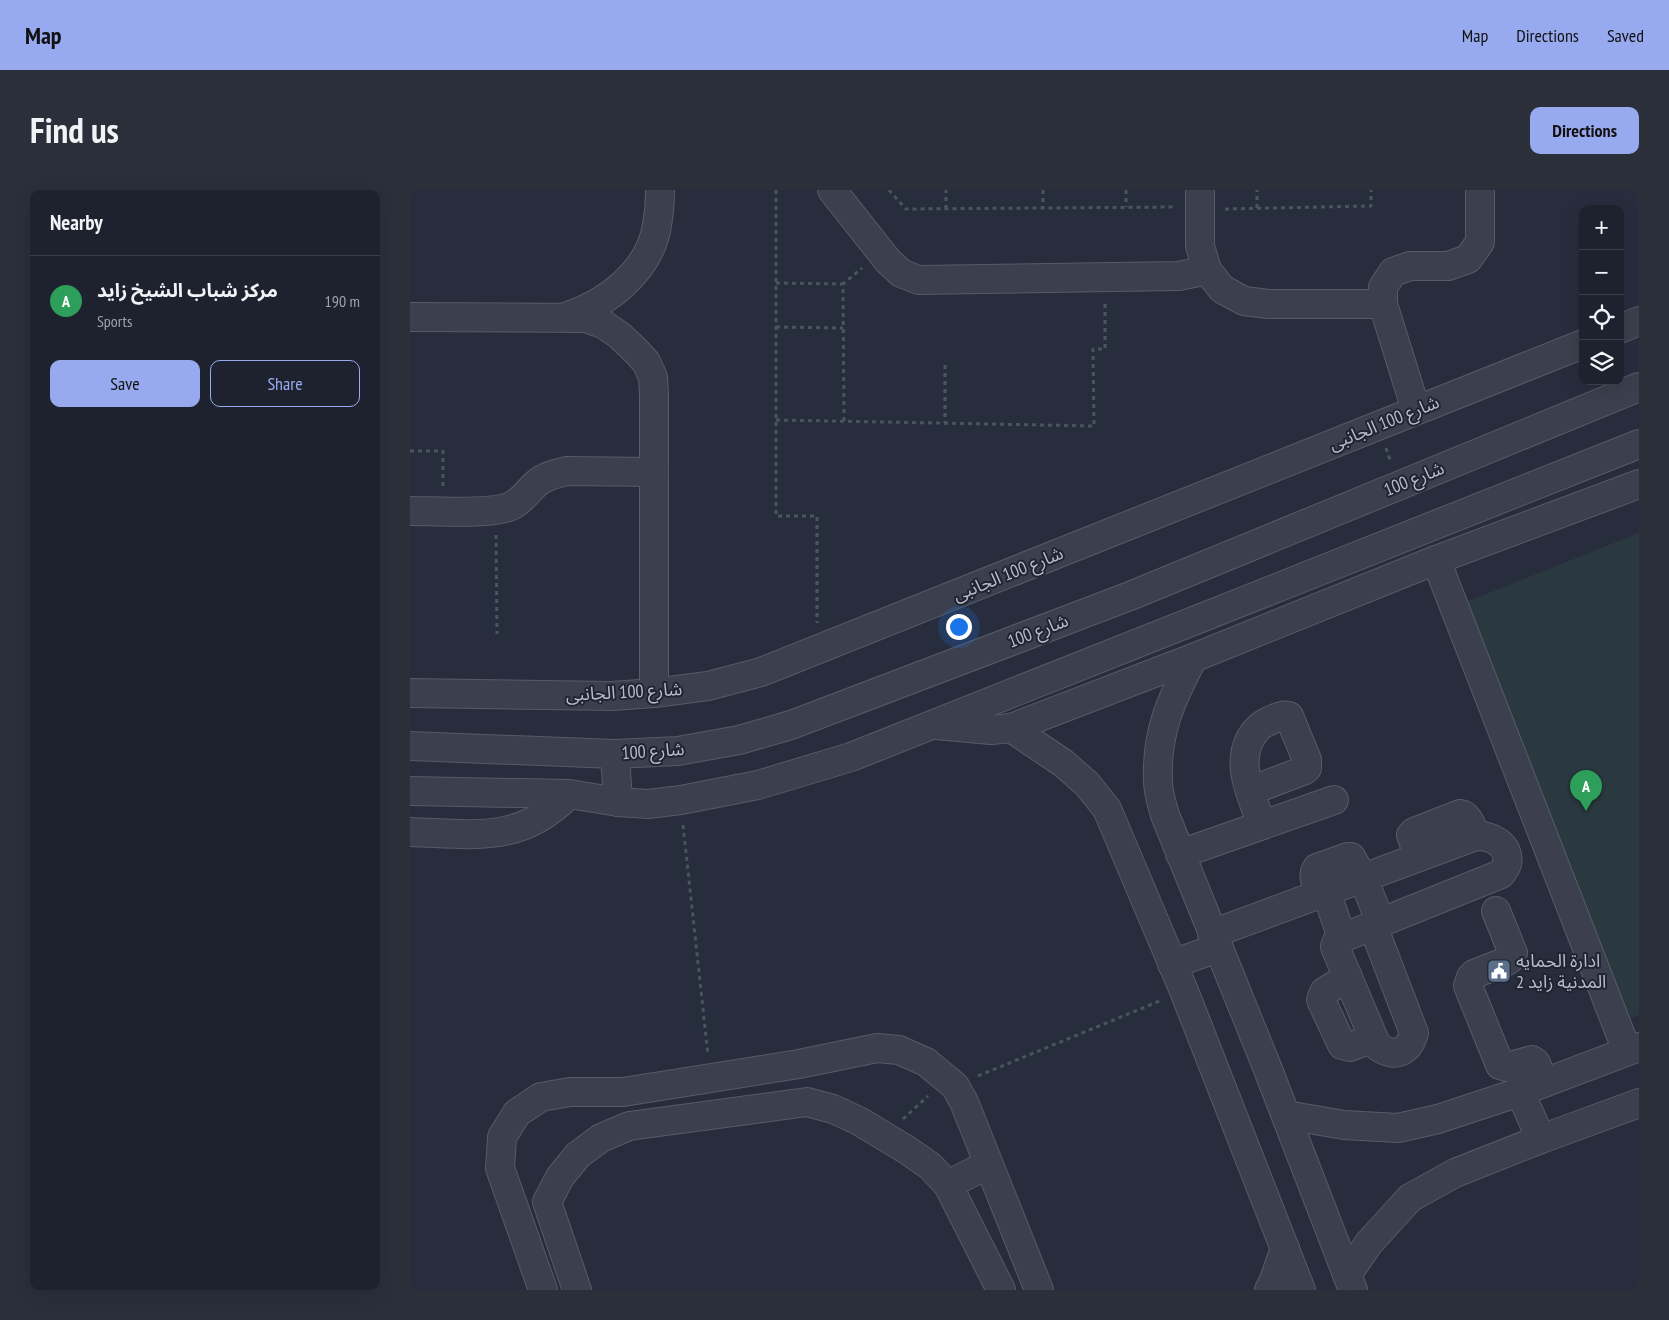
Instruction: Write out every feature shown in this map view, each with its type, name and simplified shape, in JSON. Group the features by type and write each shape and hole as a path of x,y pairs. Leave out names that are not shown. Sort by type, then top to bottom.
{"street":[{"path":"566,317 583,312 600,303 614,293 636,271 649,250 657,227 660,190"},
{"path":"832,190 901,273 918,280 1179,276 1207,270"},
{"path":"1416,410 1383,304 1383,287 1393,272 1410,266 1448,266 1468,259 1480,242 1480,190"},
{"path":"1200,202 1200,246 1207,270 1222,289 1244,301 1268,304 1383,304"},
{"path":"410,317 585,318 603,324 619,335 646,362 653,377 654,393 654,694"},
{"path":"1624,327 1639,321"},
{"name":"شارع 100 الجانبى","path":"410,693 612,696 654,694 708,686 761,672 1579,346"},
{"name":"شارع 100","path":"410,746 615,754 678,751 739,740 792,725 1130,596 1639,387"},
{"path":"410,791 570,794 618,802 648,804 681,800 758,785 851,757 1639,444"},
{"path":"410,510 496,511 510,507 523,499 539,482 552,475 566,471 654,472"},
{"path":"932,724 984,729 1011,728 1193,658 1436,560 1639,484"},
{"path":"1286,1115 1344,1125 1398,1128 1438,1119 1532,1087 1633,1049 1436,560"},
{"path":"1193,658 1176,690 1164,720 1158,751 1158,783 1164,815 1268,1067 1350,1282"},
{"path":"1011,728 1063,762 1087,784 1108,809 1184,991 1301,1290"},
{"path":"615,754 618,802"},
{"path":"1180,854 1256,808 1328,792"},
{"path":"410,832 487,834 507,831 526,826 544,816 570,794"},
{"path":"1172,964 1215,941 1323,893 1363,878 1419,857 1476,836 1484,835 1496,840 1505,850 1507,863 1501,874 1377,924 1342,938 1336,943 1335,947 1377,1046 1385,1052 1395,1053 1404,1050 1411,1043 1414,1033 1377,924 1363,878"},
{"path":"1323,893 1342,938"},
{"path":"1496,911 1513,953 1507,961 1474,974 1468,986 1500,1065 1507,1067 1532,1060 1536,1063 1532,1087 1541,1139"},
{"path":"542,1290 500,1168 502,1137 517,1113 541,1097 570,1092 623,1092 799,1064 877,1048 899,1050 926,1062 951,1082 964,1102 1039,1290"},
{"path":"799,1064 807,1102"},
{"path":"623,1092 629,1126"},
{"path":"516,1214 547,1202 560,1176 578,1154 601,1138 629,1126 807,1102 833,1109 885,1136 930,1166 948,1185 1001,1290"},
{"path":"1350,1282 1369,1242 1410,1198 1456,1173 1639,1102"},
{"path":"948,1185 988,1164"},
{"path":"547,1202 577,1290"},
{"path":"1269,1290 1285,1248"}],"path":[{"path":"776,190 776,516 816,516 817,651"},
{"path":"889,190 906,209 1126,207 1200,202 1257,208 1371,206 1371,190"},
{"path":"946,190 946,209"},
{"path":"1043,190 1044,208"},
{"path":"1126,190 1126,207"},
{"path":"1257,190 1257,208"},
{"path":"776,283 843,284 881,251"},
{"path":"776,420 1094,426 1093,349 1106,349 1105,278"},
{"path":"843,284 844,421"},
{"path":"776,327 843,328"},
{"path":"944,365 945,423"},
{"path":"410,451 443,451 443,511"},
{"path":"496,511 497,634"},
{"path":"681,800 711,1078"},
{"path":"885,1136 951,1082 1184,991"}],"shaded area":[{"path":"1639,533 1639,1015 1616,1024 1454,607"}],"place":[{"name":"مركز شباب الشيخ زايد","path":"1586,811"},
{"name":"ادارة الحمايه المدنية زايد 2","path":"1499,971"}]}
